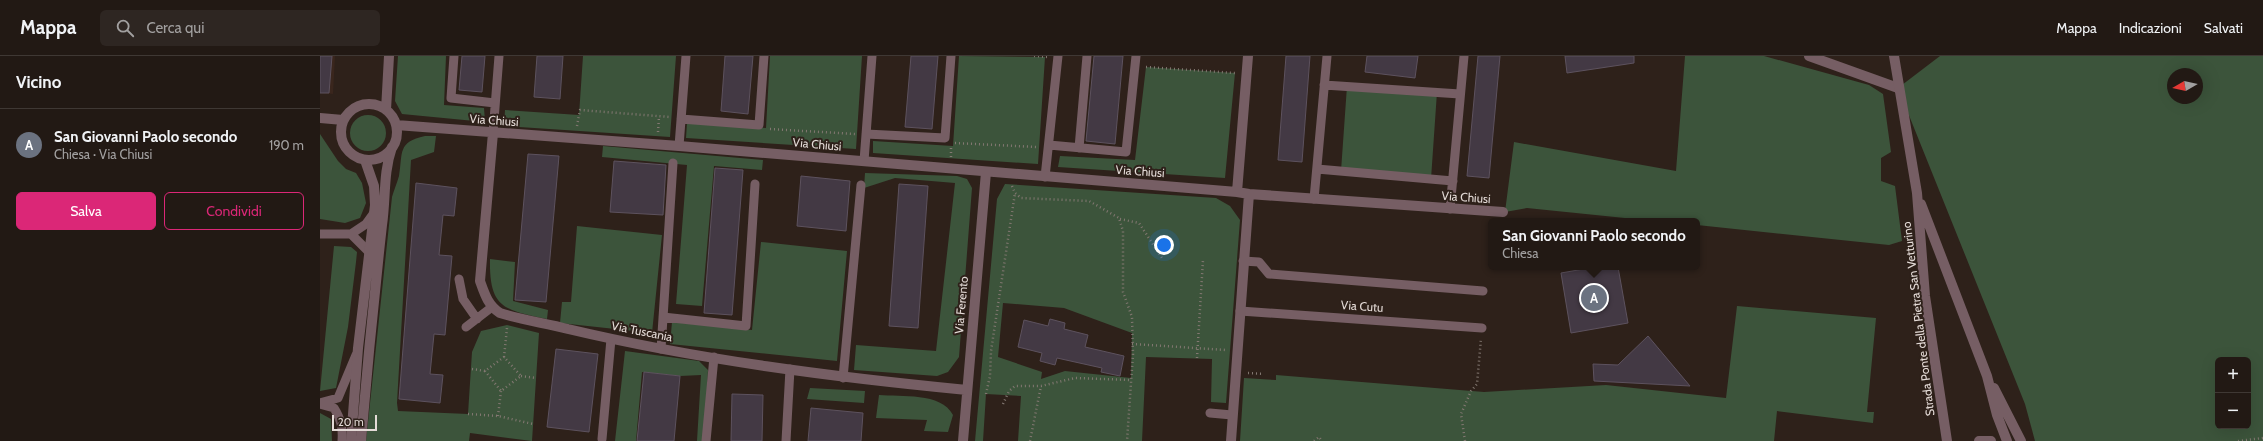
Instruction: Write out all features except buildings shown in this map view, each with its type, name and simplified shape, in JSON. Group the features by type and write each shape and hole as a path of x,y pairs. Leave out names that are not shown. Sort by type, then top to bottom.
{"street":[{"path":"386,110 389,56"},
{"path":"1236,192 1248,56"},
{"path":"1809,56 1898,88"},
{"name":"Strada Ponte della Pietra San Vetturino","path":"1894,56 1898,88 1917,193 1925,296 1947,441"},
{"path":"361,441 372,306 384,208 386,164 396,140 396,125 386,110 371,104 362,105 348,113 343,120 341,128 344,146 357,158 365,160 381,158 392,147"},
{"path":"320,118 343,120"},
{"name":"Via Chiusi","path":"396,125 679,146 1249,194 1503,212"},
{"path":"492,308 480,281 493,133"},
{"path":"351,441 358,348 374,213 374,186 365,160"},
{"name":"Via Ferento","path":"963,441 986,172"},
{"name":"Strada Ponte della Pietra San Vetturino","path":"1917,193 1988,376 2009,414 2021,441"},
{"path":"1231,441 1249,194"},
{"name":"Via Tuscania","path":"492,308 500,313 515,318 661,349 790,368 843,378 967,390"},
{"name":"Strada Ponte della Pietra San Vetturino","path":"1988,376 1997,415 2007,441"},
{"path":"1979,441 1991,441"}],"lane":[{"path":"454,56 451,98 495,103"},
{"path":"493,133 499,56"},
{"path":"679,146 686,56"},
{"path":"681,120 759,125 764,56"},
{"path":"864,162 872,56"},
{"path":"866,134 945,138 951,56"},
{"path":"1045,177 1058,56"},
{"path":"1079,148 1088,56"},
{"path":"1049,145 1126,152 1136,56"},
{"path":"1314,199 1327,56"},
{"path":"1450,209 1464,56"},
{"path":"1324,85 1460,94"},
{"path":"661,349 673,163"},
{"path":"1317,169 1453,181"},
{"path":"663,317 746,326 755,184"},
{"path":"843,378 861,186"},
{"path":"320,234 351,234 366,224 374,213"},
{"path":"351,234 369,252"},
{"path":"1244,261 1259,262 1269,274 1483,291"},
{"path":"459,279 463,299 476,319"},
{"path":"466,327 492,308"},
{"name":"Via Cutu","path":"1240,311 1482,328"},
{"path":"602,439 612,339"},
{"path":"320,404 338,398 358,348"},
{"path":"706,441 714,357"},
{"path":"786,441 790,368"},
{"path":"320,404 334,408 339,416 343,428 342,441"},
{"path":"1210,413 1232,415"},
{"path":"702,441 708,420"}],"path":[{"path":"1135,66 1235,73"},
{"path":"580,110 681,120"},
{"path":"766,128 866,134"},
{"path":"944,158 951,158 952,143 1039,147 1049,145"},
{"path":"986,394 990,376 991,351 1014,193 1011,184"},
{"path":"1014,193 1021,198 1089,201 1119,218 1139,223 1162,258"},
{"path":"1119,218 1123,231 1123,292 1132,317 1131,380 1127,441"},
{"path":"1197,358 1204,260"},
{"path":"472,369 486,371 504,357 507,325"},
{"path":"1465,441 1461,414 1471,391 1476,384 1482,328"},
{"path":"1132,344 1230,350"},
{"path":"504,357 521,376 536,378"},
{"path":"486,371 501,392 498,416"},
{"path":"1243,372 1264,374"},
{"path":"501,392 521,376"},
{"path":"1002,404 1009,391 1015,386 1041,386 1075,378 1131,380"},
{"path":"1030,441 1041,386"},
{"path":"468,414 498,416 533,424"},
{"path":"1314,441 1319,437 1322,441"},
{"path":"2238,441 2263,438"}],"shaded area":[{"path":"320,56 335,56 333,94 320,93"}],"green space":[{"path":"398,56 446,56 444,105 484,108 485,122 402,114 395,101"},
{"path":"583,56 676,56 670,137 504,126 505,110 579,115"},
{"path":"770,56 862,56 856,149 686,138 687,123 766,128"},
{"path":"959,56 1045,57 1038,164 873,153 873,141 953,146"},
{"path":"1685,56 1764,56 1869,85 1883,94 1891,152 1881,158 1881,181 1895,186 1902,241 1889,245 1700,225 1700,218 1625,218 1527,208 1505,212 1514,142 1676,171"},
{"path":"1940,56 2263,56 2263,441 2035,441 2025,404 1898,88"},
{"path":"1146,67 1235,73 1225,178 1058,167 1060,156 1135,160"},
{"path":"1347,86 1437,92 1431,179 1341,171"},
{"path":"368,115 378,118 383,123 386,133 383,143 378,148 368,151 358,148 353,143 350,133 353,123 358,118"},
{"path":"320,134 338,161 346,169 356,173 362,183 366,203 360,218 345,223 320,219"},
{"path":"436,136 434,152 411,160 397,403 398,411 468,414 472,352 481,331 507,325 539,333 532,441 470,433 469,441 366,441 392,197 399,176 403,150 406,145 416,138"},
{"path":"603,146 763,160 762,170 714,166 702,306 676,304 687,165 602,157"},
{"path":"865,173 957,176 967,179 972,188 959,357 948,372 937,376 854,370 856,345 936,351 955,183 895,178 864,188"},
{"path":"1005,184 1216,198 1230,206 1240,220 1226,403 1211,402 1212,359 1146,357 1142,441 1018,441 1021,396 986,394 983,441 975,441 997,199","holes":["1003,303 1064,308 1132,333 1131,378 1065,371 1041,379 1042,372 998,357"]},
{"path":"577,226 662,235 652,333 560,323 562,302 571,302"},
{"path":"761,242 847,251 837,361 670,344 672,322 752,330"},
{"path":"334,246 351,247 357,252 348,327 336,388 320,391"},
{"path":"490,259 515,262 513,301 548,310 547,319 520,313 502,304 496,297 492,288"},
{"path":"1737,306 1876,318 1867,412 1874,412 1873,423 1777,411 1774,441 1240,441 1244,378 1276,380 1276,375 1484,392 1606,385 1726,398"},
{"path":"625,351 699,361 708,370 705,441 697,441 701,375 680,376 642,372 636,441 615,441"},
{"path":"810,388 865,391 864,403 807,399"},
{"path":"879,395 920,397 939,402 953,415 948,432 924,431 927,420 876,418"},
{"path":"320,413 331,419 332,441 320,441"}],"place":[{"name":"San Giovanni Paolo secondo","path":"1594,298"}]}
